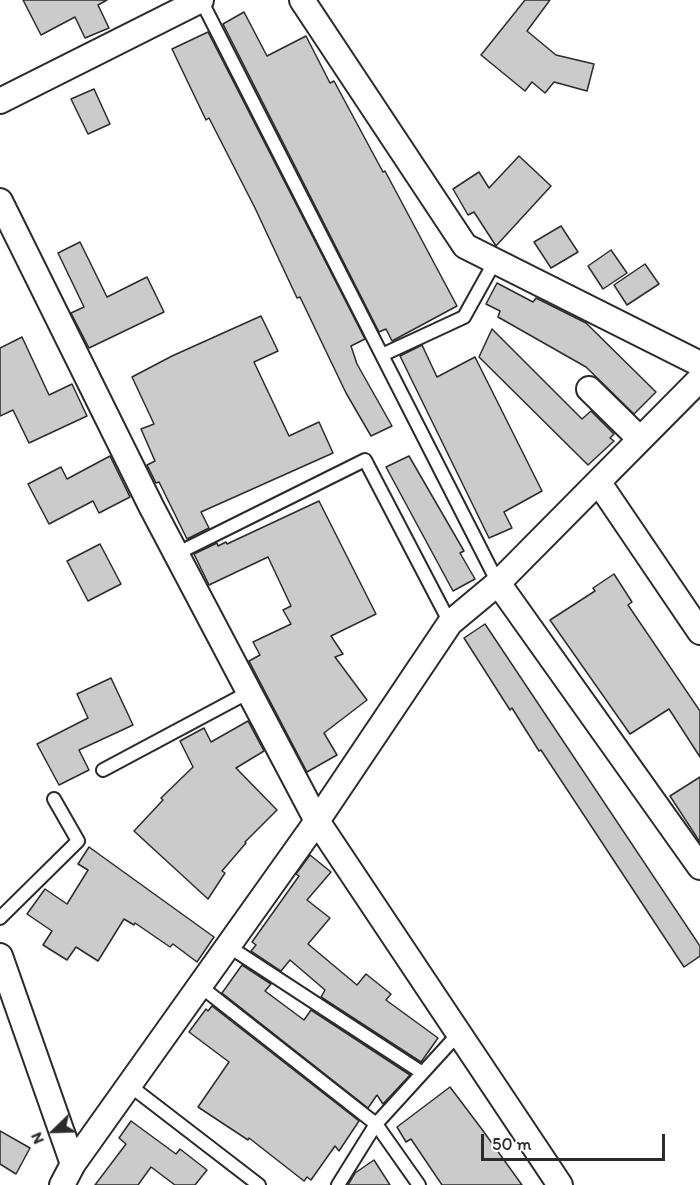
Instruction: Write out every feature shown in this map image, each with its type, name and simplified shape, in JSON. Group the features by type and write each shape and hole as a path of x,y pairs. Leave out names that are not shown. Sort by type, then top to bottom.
{"street":[{"path":"0,101 201,0"},
{"path":"302,0 465,246 700,364"},
{"path":"0,201 176,554 317,821 560,1185"},
{"path":"68,1175 129,1085 317,821 450,623 498,584 700,379"},
{"path":"590,389 640,439"},
{"path":"599,483 700,632"},
{"path":"498,584 700,867"},
{"path":"0,956 68,1175"}],"lane":[{"path":"201,0 498,584"},
{"path":"382,355 464,317 495,263"},
{"path":"176,554 365,460 450,623"},
{"path":"103,770 249,692"},
{"path":"0,918 78,841 54,799"},
{"path":"228,946 421,1072"},
{"path":"200,986 376,1125 419,1185"},
{"path":"338,1185 376,1125 421,1072 459,1033"},
{"path":"129,1085 259,1185"}],"building":[{"path":"23,0 107,0 98,5 109,28 85,38 75,17 41,35"},
{"path":"525,0 550,0 527,31 556,55 594,64 587,91 554,82 545,93 532,82 525,91 481,55"},
{"path":"244,12 267,56 306,36 330,83 334,81 383,172 385,171 457,306 392,341 386,329 379,332 223,24"},
{"path":"208,32 365,339 351,346 357,364 392,426 371,436 346,393 300,297 297,298 255,208 209,118 206,120 172,49"},
{"path":"94,89 110,124 88,134 71,99"},
{"path":"519,156 551,186 496,246 474,212 468,215 453,189 479,172 489,188"},
{"path":"561,226 578,252 551,268 534,242"},
{"path":"80,242 107,297 147,277 164,312 89,348 71,313 84,307 58,253"},
{"path":"611,250 627,273 603,289 588,266"},
{"path":"645,264 659,284 627,305 614,285"},
{"path":"497,283 533,302 536,298 586,323 656,392 634,414 586,367 498,317 500,311 486,304"},
{"path":"261,316 278,351 254,362 289,436 319,422 333,453 201,512 209,528 187,539 159,482 156,483 147,465 155,461 141,429 154,424 132,377 172,356"},
{"path":"492,329 582,419 591,411 614,434 610,438 614,441 588,465 479,357"},
{"path":"22,337 49,395 72,384 87,416 29,443 13,410 0,416 0,348"},
{"path":"422,345 437,377 475,357 542,491 504,512 512,528 489,538 400,356"},
{"path":"110,456 130,497 99,513 93,501 49,524 28,484 61,467 67,479"},
{"path":"409,456 464,551 460,553 475,579 453,591 386,467"},
{"path":"319,501 376,614 331,636 343,654 335,657 367,700 324,733 337,755 307,772 249,661 260,655 253,642 291,624 283,610 291,606 268,557 209,585 194,554 217,543 218,546 226,542 227,544"},
{"path":"100,544 121,584 88,601 67,561"},
{"path":"614,574 632,602 628,605 700,711 700,757 669,709 630,734 550,620 595,591 593,588"},
{"path":"485,624 700,946 700,956 684,967 464,638"},
{"path":"111,678 133,725 79,750 89,770 59,785 37,744 88,718 77,694"},
{"path":"248,721 264,751 236,768 277,810 245,842 222,871 225,873 208,899 134,831 163,800 161,798 193,767 180,741 204,728 211,742"},
{"path":"700,777 700,842 670,796"},
{"path":"89,847 214,937 197,962 173,944 170,947 135,923 134,925 124,919 98,961 76,947 67,960 43,945 52,931 27,914 45,889 67,904 88,870 78,864"},
{"path":"310,855 331,872 307,900 330,918 308,944 357,985 366,974 391,994 386,1000 438,1038 421,1062 321,997 325,990 290,960 281,971 251,951 256,945 252,942 299,876 296,874"},
{"path":"242,965 271,984 265,991 304,1020 311,1010 410,1075 383,1104 377,1095 368,1108 222,993"},
{"path":"212,1006 359,1121 339,1151 335,1146 311,1180 307,1177 304,1181 249,1138 248,1140 198,1107 229,1062 189,1032 206,1009 208,1011"},
{"path":"450,1087 522,1185 442,1185 411,1139 406,1142 397,1127"},
{"path":"131,1121 176,1154 180,1149 207,1170 195,1185 175,1185 151,1167 138,1185 95,1185 126,1144 119,1138"},
{"path":"0,1131 30,1148 16,1174 0,1164"},
{"path":"374,1160 390,1185 348,1185 355,1173"}]}
